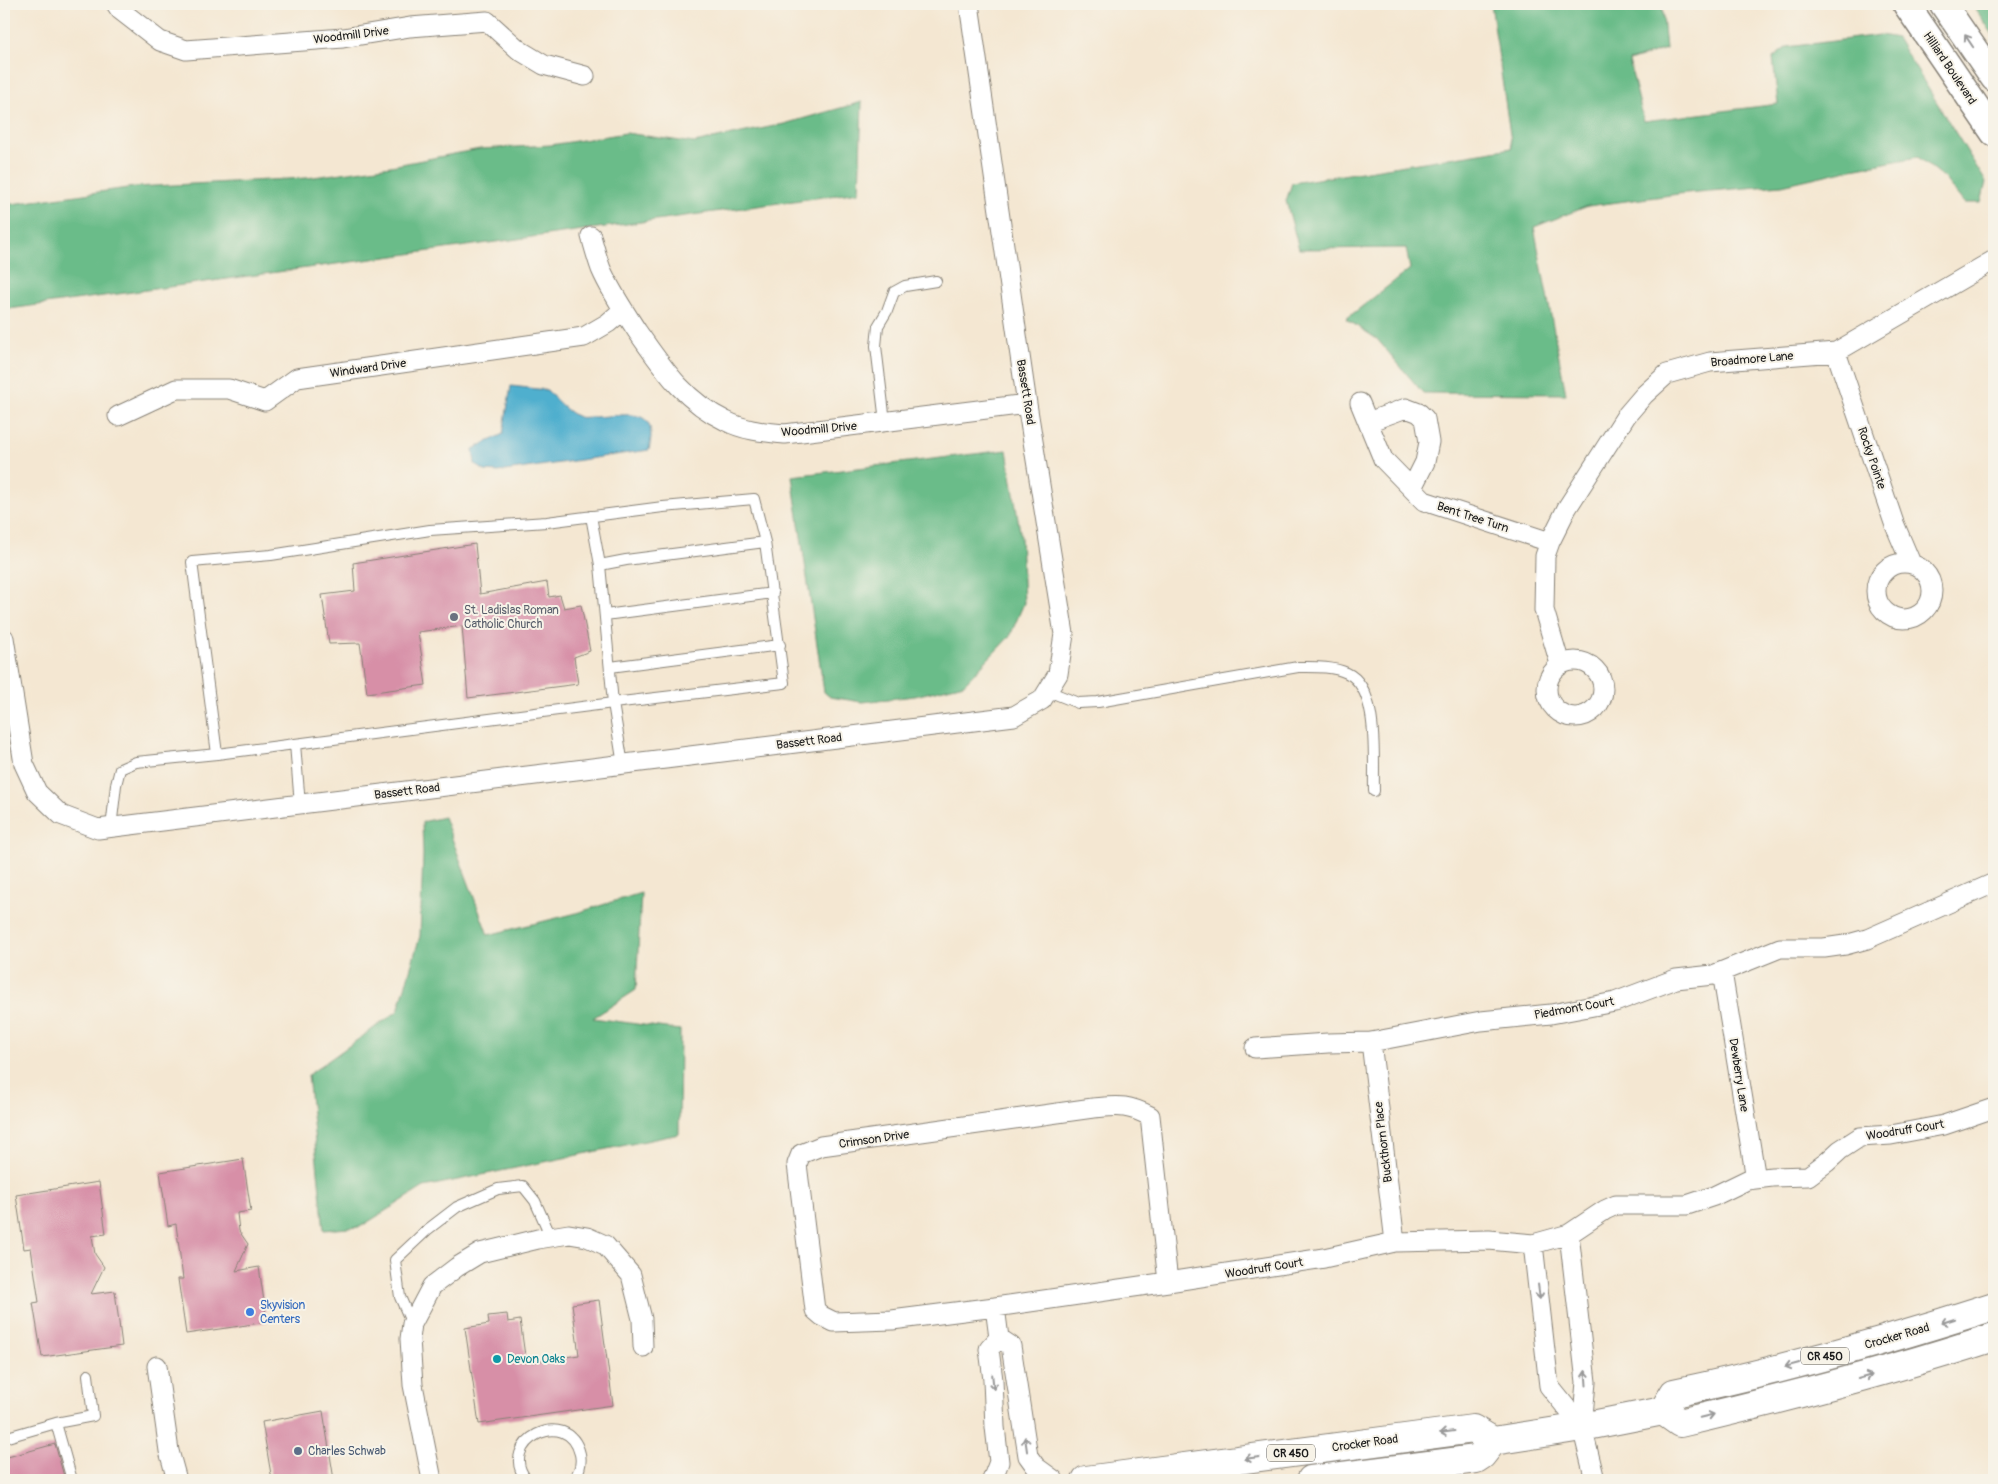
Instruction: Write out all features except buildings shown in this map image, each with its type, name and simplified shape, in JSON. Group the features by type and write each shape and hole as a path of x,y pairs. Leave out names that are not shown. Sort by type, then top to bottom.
{"main road":[{"name":"Hilliard Boulevard","path":"1906,4 1994,133"},
{"path":"1943,4 1994,78"},
{"name":"Crocker Road","path":"1663,1411 1674,1393 1857,1348 1994,1306"},
{"name":"CR 450","path":"1663,1411 1680,1423 1865,1377 1994,1337"},
{"path":"1493,1441 1582,1427 1663,1411"},
{"name":"Crocker Road","path":"1086,1480 1473,1429 1493,1441"},
{"name":"CR 450","path":"1311,1480 1476,1459 1482,1455 1493,1441"}],"street":[{"name":"Woodmill Drive","path":"116,4 120,10 160,41 186,50 343,38 410,27 486,21 519,50 544,65 584,76"},
{"name":"Bassett Road","path":"4,638 24,764 37,792 61,815 98,829 1014,716 1042,700 1058,674 1064,634 1027,404 969,4"},
{"name":"Woodmill Drive","path":"591,236 601,269 623,310 667,375 687,395 710,412 748,430 786,434 1027,404"},
{"name":"Broadmore Lane","path":"1560,664 1544,610 1545,556 1567,508 1626,416 1644,395 1667,374 1710,362 1836,352 1994,260"},
{"name":"Windward Drive","path":"118,416 176,389 229,389 264,401 297,378 584,337 608,323 623,310"},
{"name":"Rocky Pointe","path":"1836,352 1894,523 1911,563"},
{"name":"Bent Tree Turn","path":"1360,403 1383,459 1424,502 1550,542"},
{"path":"1368,422 1406,408 1419,413 1425,419 1429,442 1425,462 1412,488"},
{"name":"Piedmont Court","path":"1254,1048 1371,1042 1480,1022 1551,1014 1615,1002 1676,979 1713,975 1780,948 1824,948 1867,939 1994,883"},
{"name":"Dewberry Lane","path":"1722,972 1756,1179"},
{"name":"Buckthorn Place","path":"1371,1042 1395,1242"},
{"name":"Crimson Drive","path":"995,1307 892,1320 834,1322 822,1316 815,1310 798,1164 801,1154 821,1146 1092,1108 1122,1106 1132,1108 1150,1116 1168,1282"},
{"name":"Woodruff Court","path":"995,1307 1324,1258 1395,1242 1489,1240 1533,1244 1570,1234 1604,1210 1616,1205 1687,1205 1714,1196 1747,1180 1808,1176 1840,1150 1860,1137 1891,1135 1944,1126 1994,1108"},
{"path":"432,1480 413,1386 410,1339 412,1324 432,1286 457,1267 480,1253 569,1234 587,1237 605,1245 631,1275 642,1319 643,1347"},
{"path":"1570,1234 1586,1382 1582,1427 1595,1480"},
{"path":"1533,1244 1549,1386 1582,1427"},
{"path":"995,1307 999,1338 1011,1346 1028,1456 1036,1467 1054,1480"},
{"path":"992,1480 999,1462 994,1427 994,1388 989,1349 999,1338"},
{"path":"157,1366 169,1451 176,1480"}],"lane":[{"path":"885,422 876,346 878,326 887,311 894,292 905,286 936,281"},
{"path":"111,828 120,768 136,762 216,754 784,683 765,542 754,499 663,507 547,522 430,530 271,555 192,562 216,754"},
{"path":"591,516 600,565 613,703 623,765"},
{"path":"600,565 765,542"},
{"path":"605,615 773,593"},
{"path":"610,667 780,644"},
{"path":"1048,691 1078,703 1098,702 1298,667 1327,667 1347,673 1359,681 1366,694 1371,715 1374,791"},
{"path":"295,744 300,805"},
{"path":"412,1324 400,1297 395,1260 427,1230 457,1207 498,1188 523,1186 535,1201 551,1237"},
{"path":"4,1438 56,1423 93,1416 88,1375"},
{"path":"56,1423 72,1480"},
{"path":"527,1480 520,1466 523,1447 528,1439 536,1433 546,1430 565,1434 573,1440 578,1448 580,1458 577,1479"}],"green space":[{"path":"1491,4 1662,4 1666,49 1629,61 1644,121 1778,104 1773,58 1787,47 1880,35 1897,38 1986,182 1981,203 1964,203 1944,178 1918,157 1852,169 1782,185 1686,193 1588,206 1534,227 1566,394 1423,393 1377,339 1346,319 1410,269 1406,248 1299,249 1286,201 1292,183 1512,148"},
{"path":"1972,4 1994,4 1994,36"},
{"path":"862,102 859,192 9,309 4,314 4,205 135,187 307,178 391,166 480,149 551,145 626,133 694,143 784,124"},
{"path":"1007,450 1021,538 1024,603 1010,636 964,684 915,696 862,702 830,697 824,692 792,476"},
{"path":"444,817 488,935 573,914 641,893 636,990 593,1018 680,1030 679,1134 424,1187 360,1227 324,1230 308,1075 398,1011 420,936 423,855 422,822"}],"water":[{"path":"511,386 547,390 566,409 579,417 626,415 644,418 649,425 651,435 649,450 498,472 485,471 475,464 473,449 503,434"}],"place":[{"name":"St. Ladislas Roman Catholic Church","path":"454,617"},
{"name":"Skyvision Centers","path":"250,1312"},
{"name":"Devon Oaks","path":"497,1359"},
{"name":"Charles Schwab","path":"298,1451"}]}
